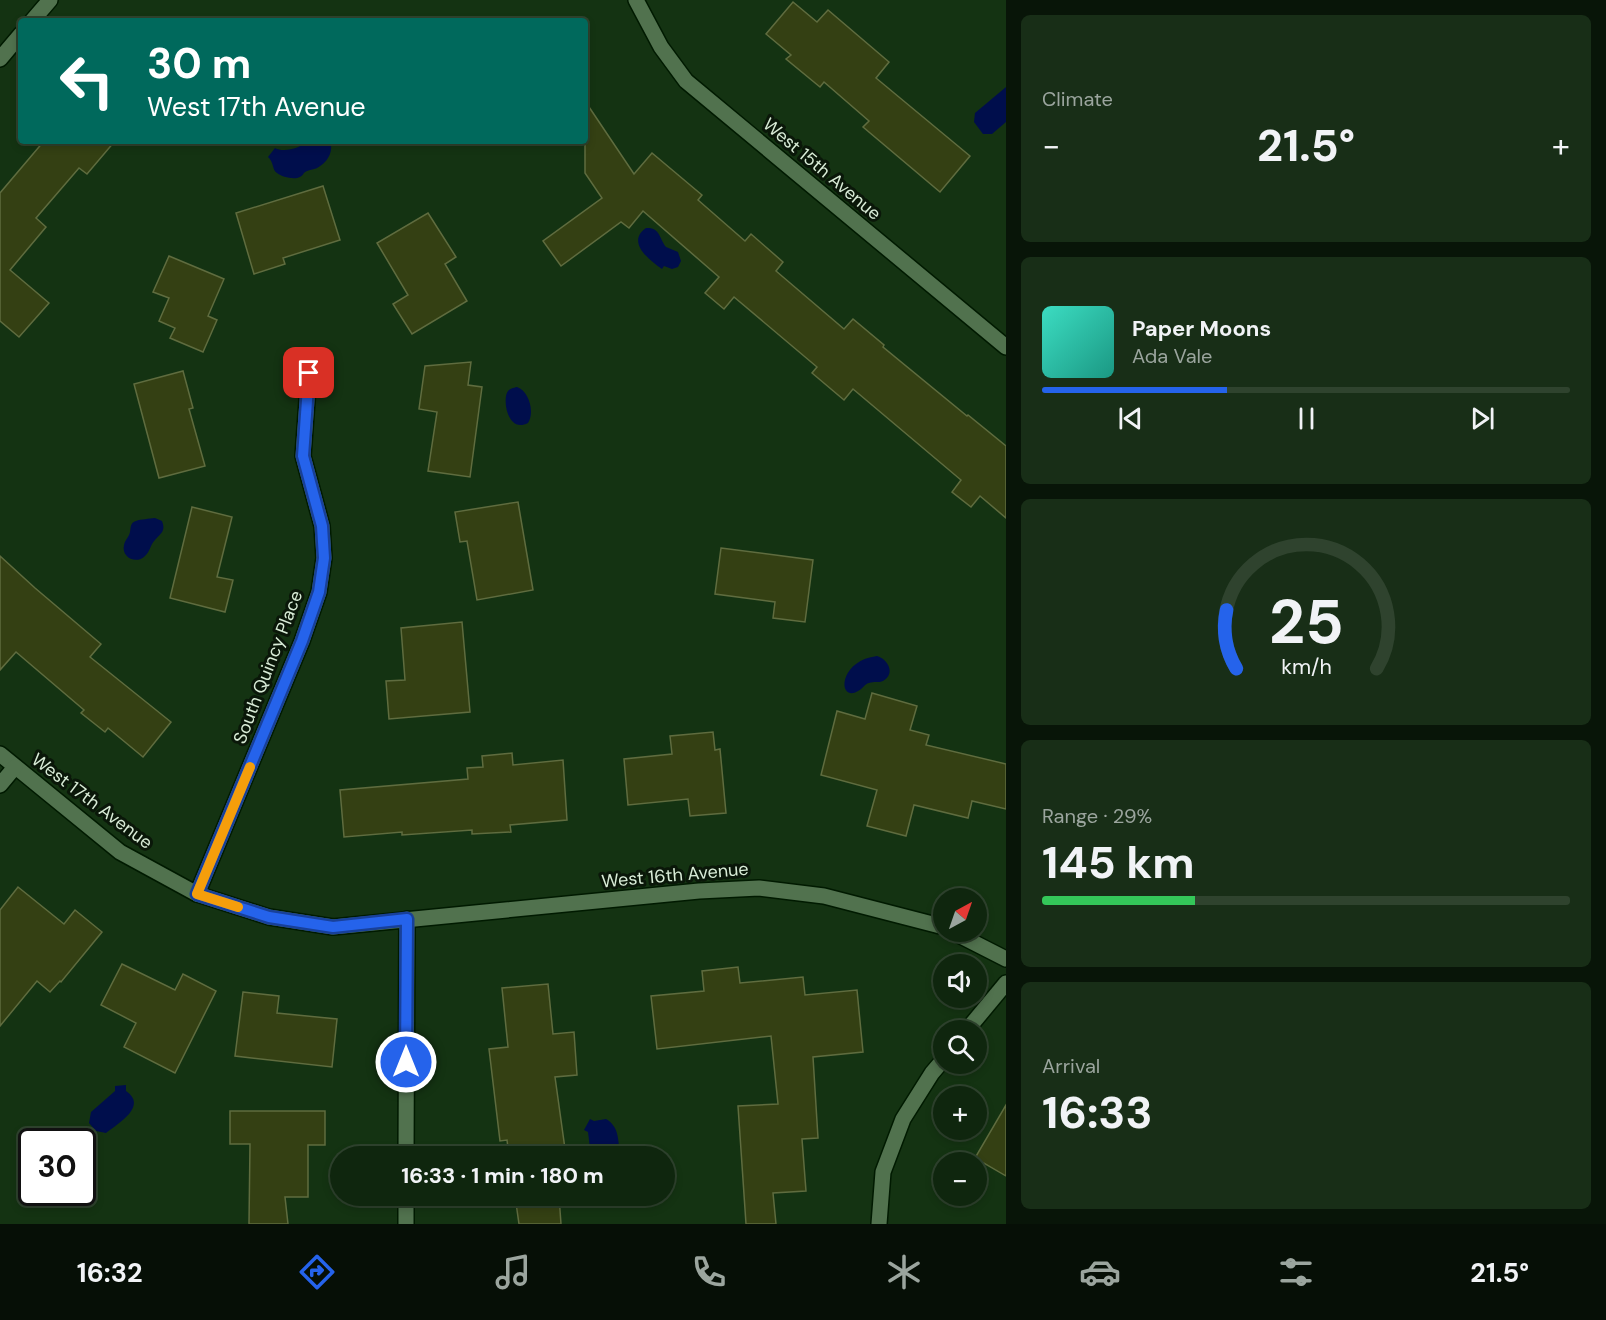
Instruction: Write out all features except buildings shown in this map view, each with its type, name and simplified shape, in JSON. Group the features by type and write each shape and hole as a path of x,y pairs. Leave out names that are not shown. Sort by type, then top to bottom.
{"street":[{"path":"35,18 50,0"},
{"name":"West 15th Avenue","path":"636,0 661,47 686,81 1006,347"},
{"path":"0,59 18,38"},
{"name":"South Quincy Place","path":"197,894 302,641 319,592 324,558 322,526 303,456 309,373"},
{"name":"West 17th Avenue","path":"0,754 120,852 197,894 269,917 333,927 407,919"},
{"path":"0,785 15,767"},
{"name":"West 16th Avenue","path":"407,919 699,891 759,888 824,896 933,924"},
{"path":"406,1146 407,919"},
{"path":"973,942 1006,958"},
{"path":"975,1020 1006,983"},
{"path":"879,1224 883,1172 903,1119 933,1072"},
{"path":"406,1206 406,1224"}],"shaded area":[{"path":"1006,87 1006,122 992,134 983,134 974,122 975,113"},
{"path":"303,144 331,144 329,157 317,168 297,178 285,177 275,172 268,157 275,148 283,150"},
{"path":"646,228 657,231 666,247 678,252 681,261 678,267 672,269 664,266 662,269 646,256 638,239 640,233"},
{"path":"517,387 528,397 531,408 528,423 521,425 511,420 506,407 508,391"},
{"path":"155,518 162,521 162,532 153,542 148,553 138,560 127,556 124,549 132,524 138,520"},
{"path":"877,656 889,667 887,678 881,682 867,684 858,691 851,693 847,691 845,680 854,665 864,659"},
{"path":"126,1085 126,1091 134,1102 133,1108 124,1119 106,1133 96,1131 96,1128 89,1123 91,1112 115,1091 115,1086"},
{"path":"590,1119 594,1121 606,1119 614,1126 619,1146 590,1146 588,1132 584,1130"}],"slow traffic":[{"path":"238,907 197,894 250,767"}],"route":[{"path":"309,373 303,456 322,526 324,558 319,592 302,641 197,894 269,917 333,927 407,919 406,1062"}]}
